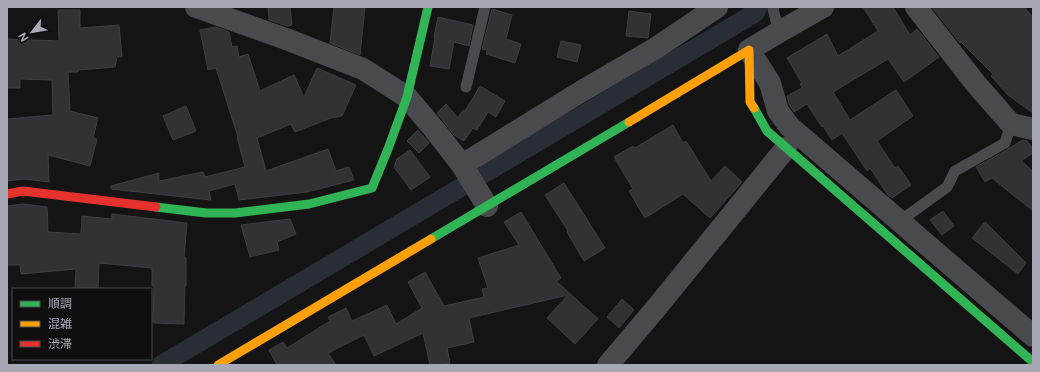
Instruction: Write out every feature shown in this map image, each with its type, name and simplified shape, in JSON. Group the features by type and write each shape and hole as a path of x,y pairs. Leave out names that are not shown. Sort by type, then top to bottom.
{"street":[{"path":"196,7 286,39 363,69 407,97 463,165 487,205"},
{"path":"7,194 22,191 206,213 235,213 309,204 372,188 407,97 428,7"},
{"path":"463,165 582,91 656,48 717,7"},
{"path":"218,365 823,7"},
{"path":"916,7 976,84 1011,124 1033,129"},
{"path":"749,50 750,102 767,131 786,148 894,229"},
{"path":"749,50 770,83 778,111 789,126 894,229 939,268 1033,362"},
{"path":"608,365 786,148"},
{"path":"939,268 1033,336"}],"lane":[{"path":"466,87 485,7"},
{"path":"774,7 779,32"},
{"path":"894,229 948,187 955,171 1005,143 1011,124"}],"building":[{"path":"268,7 290,7 292,25 287,26 269,20"},
{"path":"334,7 365,7 360,55 330,43"},
{"path":"863,7 893,7 910,35 917,29 939,57 904,82 888,59 833,92 850,120 896,90 913,116 877,141 895,168 898,166 911,185 892,198 888,195 870,168 867,171 842,133 832,140 807,104 794,112 789,104 787,96 802,88 800,84 802,83 787,58 827,34 838,56 878,31"},
{"path":"932,7 1024,7 1033,17 1033,113 1008,95 991,76 993,74 961,42 960,43"},
{"path":"492,9 512,15 506,39 521,44 515,63 486,54 487,50 482,49"},
{"path":"58,10 80,10 80,28 119,25 122,57 117,57 115,67 68,72 70,111 98,118 93,138 97,139 90,166 48,155 49,182 24,179 7,181 7,119 53,115 52,80 20,79 20,88 7,88 7,39 59,41"},
{"path":"629,11 651,14 648,38 626,36"},
{"path":"438,17 473,25 469,46 454,42 449,69 430,66"},
{"path":"216,27 229,32 232,47 237,46 239,57 248,54 260,91 294,75 304,97 317,68 356,85 342,116 331,118 295,132 291,124 257,138 266,171 328,149 336,171 349,167 354,180 307,192 239,200 235,184 209,191 211,200 111,189 111,186 159,173 159,181 203,172 205,177 245,167 238,137 216,68 208,70 200,30"},
{"path":"561,41 581,45 577,62 557,57"},
{"path":"480,86 505,101 496,117 488,112 477,130 473,128 464,141 454,135 437,113 446,104 458,118 463,110 465,111"},
{"path":"186,106 196,131 173,140 163,116"},
{"path":"673,125 683,143 686,141 711,181 725,166 742,182 710,218 683,194 645,218 629,191 633,189 614,157 633,146 635,148"},
{"path":"418,130 429,143 419,153 407,141"},
{"path":"1023,140 1027,141 1033,149 1033,153 1021,161 1033,171 1033,211 992,178 985,182 976,167"},
{"path":"410,150 430,177 411,190 394,167 397,159"},
{"path":"564,183 605,248 584,261 567,232 568,231 545,195"},
{"path":"23,204 47,207 48,232 81,234 82,216 112,219 112,214 187,223 184,258 186,258 186,286 184,324 153,323 154,286 152,286 152,268 99,263 98,288 75,288 76,269 21,274 20,265 7,265 7,206"},
{"path":"943,211 954,226 942,235 930,220"},
{"path":"521,212 561,278 556,281 598,319 575,344 547,318 568,295 469,318 474,342 447,348 450,363 442,365 430,365 423,333 374,356 364,335 328,353 336,365 277,365 269,350 283,342 287,348 330,321 328,317 346,308 352,321 387,305 396,324 422,308 408,282 425,272 444,306 484,297 482,289 488,288 478,258 519,245 504,222"},
{"path":"290,219 296,234 277,242 279,250 250,257 241,225"},
{"path":"985,222 1026,263 1018,274 972,238"},
{"path":"622,299 634,310 619,328 607,317"}],"waterway":[{"path":"161,365 755,13 758,7"}],"traffic: fast":[{"path":"156,207 206,213 235,213 309,204 372,188 407,97 428,7"},
{"path":"754,108 767,131 1033,362"},
{"path":"431,239 629,122"}],"traffic: slow":[{"path":"629,122 749,50 750,102 754,108"},
{"path":"218,365 431,239"}],"traffic: jam":[{"path":"7,194 23,191 156,207"}]}
